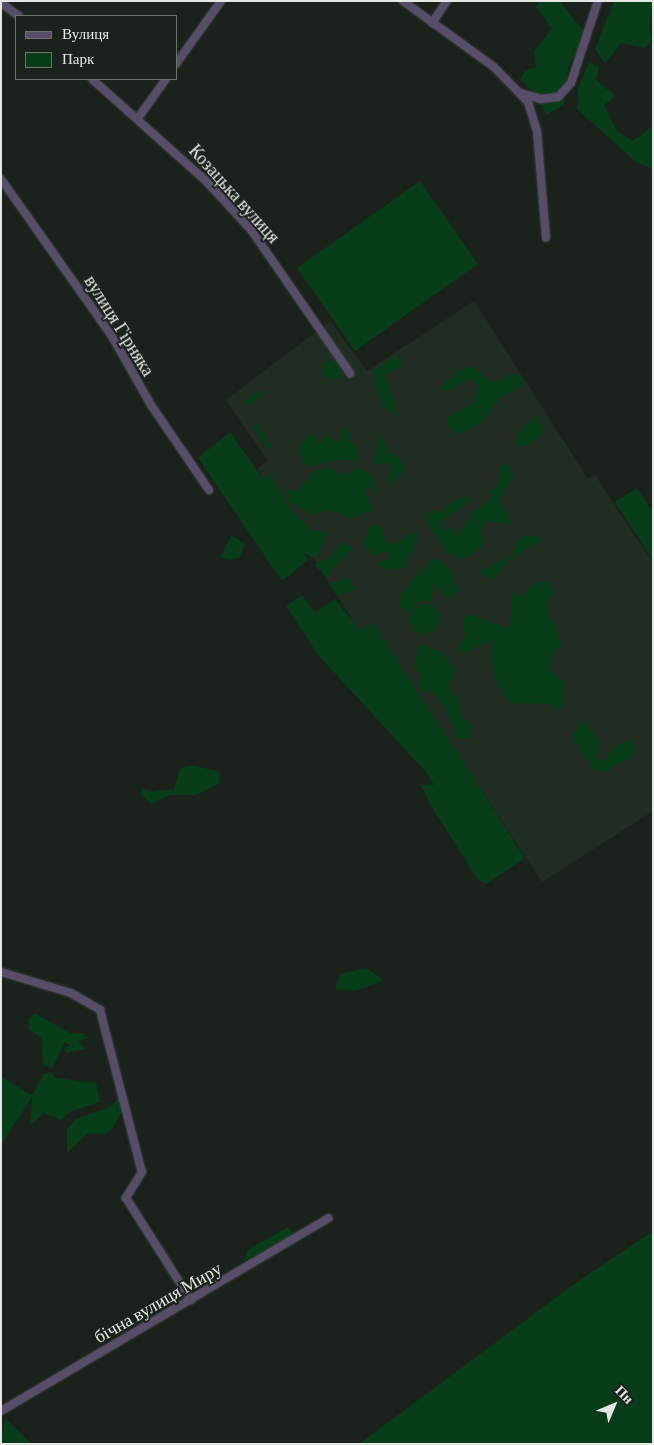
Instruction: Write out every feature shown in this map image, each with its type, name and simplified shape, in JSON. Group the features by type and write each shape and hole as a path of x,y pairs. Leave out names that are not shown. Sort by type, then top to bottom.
{"street":[{"path":"178,61 221,1"},
{"path":"402,1 494,67 521,93 537,131 546,238"},
{"path":"432,23 447,1"},
{"path":"521,93 558,97 571,82 598,1"},
{"path":"1,3 18,15"},
{"name":"Козацька вулиця","path":"93,80 138,118 207,182 252,230 350,372"},
{"path":"138,118 165,80"},
{"name":"вулиця Гірняка","path":"1,179 113,338 151,405 209,490"},
{"path":"1,972 71,992 100,1010 142,1172 126,1198 191,1300"},
{"name":"бічна вулиця Миру","path":"1,1411 328,1218"}],"shaded area":[{"path":"474,301 588,479 595,475 653,563 653,811 542,882 372,624 360,632 257,469 268,461 226,400 330,321 367,371"}],"green space":[{"path":"540,1 559,1 583,30 582,41 568,67 564,104 546,115 536,94 520,80 525,71 536,67 534,51 552,29 536,7"},
{"path":"614,1 653,1 649,26 652,40 645,48 621,43 605,63 595,49"},
{"path":"590,62 599,67 596,80 615,96 604,105 617,131 633,141 653,126 653,169 636,162 577,109 578,87"},
{"path":"420,181 478,264 355,351 297,268"},
{"path":"394,356 403,359 400,367 384,375 395,402 395,416 381,404 372,371"},
{"path":"332,360 339,363 342,370 339,377 332,380 325,377 322,370 325,363"},
{"path":"472,366 494,383 513,373 523,377 521,386 500,398 481,422 461,435 447,426 447,418 472,403 479,385 470,378 447,392 440,387 461,369"},
{"path":"261,389 264,394 247,406 244,401"},
{"path":"536,415 545,433 524,448 516,442 518,433"},
{"path":"257,424 272,446 268,449 253,427"},
{"path":"344,427 348,427 350,441 359,449 356,461 342,459 307,467 298,453 301,442 314,432 319,445 325,435 339,442"},
{"path":"230,432 263,479 268,473 273,479 287,506 312,530 328,533 315,559 304,553 308,560 282,581 198,458"},
{"path":"381,432 388,452 397,456 405,469 390,486 391,463 373,464"},
{"path":"506,465 515,475 499,500 512,524 488,521 480,532 485,542 473,554 462,559 447,553 424,517 433,510 440,513 453,501 470,496 468,503 439,522 444,531 453,527 455,537 473,513 493,498 489,492 499,484 500,466"},
{"path":"328,467 345,475 358,467 374,479 380,494 368,485 363,493 372,504 371,511 352,518 329,510 313,515 288,501 284,488 296,491 315,471"},
{"path":"637,488 653,513 653,560 615,502"},
{"path":"372,524 382,527 384,539 393,545 413,532 419,535 404,567 386,571 378,564 388,558 388,551 374,555 362,544"},
{"path":"231,535 245,544 240,557 229,560 221,557"},
{"path":"536,535 543,539 507,561 493,580 477,573 513,554 519,538"},
{"path":"345,541 352,548 326,577 314,564 329,558"},
{"path":"433,558 448,566 458,591 446,599 434,583 431,601 418,601 408,613 399,604 401,593"},
{"path":"349,578 355,589 337,596 329,584"},
{"path":"548,581 555,593 545,604 562,644 552,655 550,671 565,682 561,710 545,703 515,704 506,699 495,679 490,656 493,640 461,654 458,648 465,636 463,619 470,614 510,629 512,592 521,596 535,583"},
{"path":"302,595 315,613 335,599 359,630 373,623 525,858 486,884 478,880 430,804 421,785 434,785 426,772 319,656 286,606"},
{"path":"425,604 435,609 440,619 435,629 425,634 415,629 410,619 415,609"},
{"path":"420,644 442,652 456,670 448,688 457,697 463,719 471,725 470,739 452,738 457,732 442,703 431,690 423,693 419,687 421,674 414,664"},
{"path":"582,720 600,740 596,758 604,761 614,746 631,740 635,749 631,757 605,772 595,771 572,737"},
{"path":"192,765 220,772 219,783 196,795 170,795 151,804 140,793 143,788 152,792 174,789 180,769"},
{"path":"366,968 384,980 355,991 335,989 340,974"},
{"path":"34,1013 70,1033 82,1033 88,1038 78,1041 86,1049 66,1053 64,1048 71,1046 65,1042 52,1069 43,1064 41,1038 29,1029 28,1019"},
{"path":"51,1072 56,1078 96,1083 100,1102 70,1112 61,1120 44,1113 30,1126 32,1097 1,1145 1,1077 32,1095 44,1074"},
{"path":"119,1097 129,1097 113,1128 105,1134 87,1134 67,1153 67,1129 76,1119 110,1107"},
{"path":"288,1227 294,1234 243,1262 248,1250"},
{"path":"653,1231 653,1444 359,1444 570,1287"},
{"path":"5,1418 32,1444 1,1444"}]}
